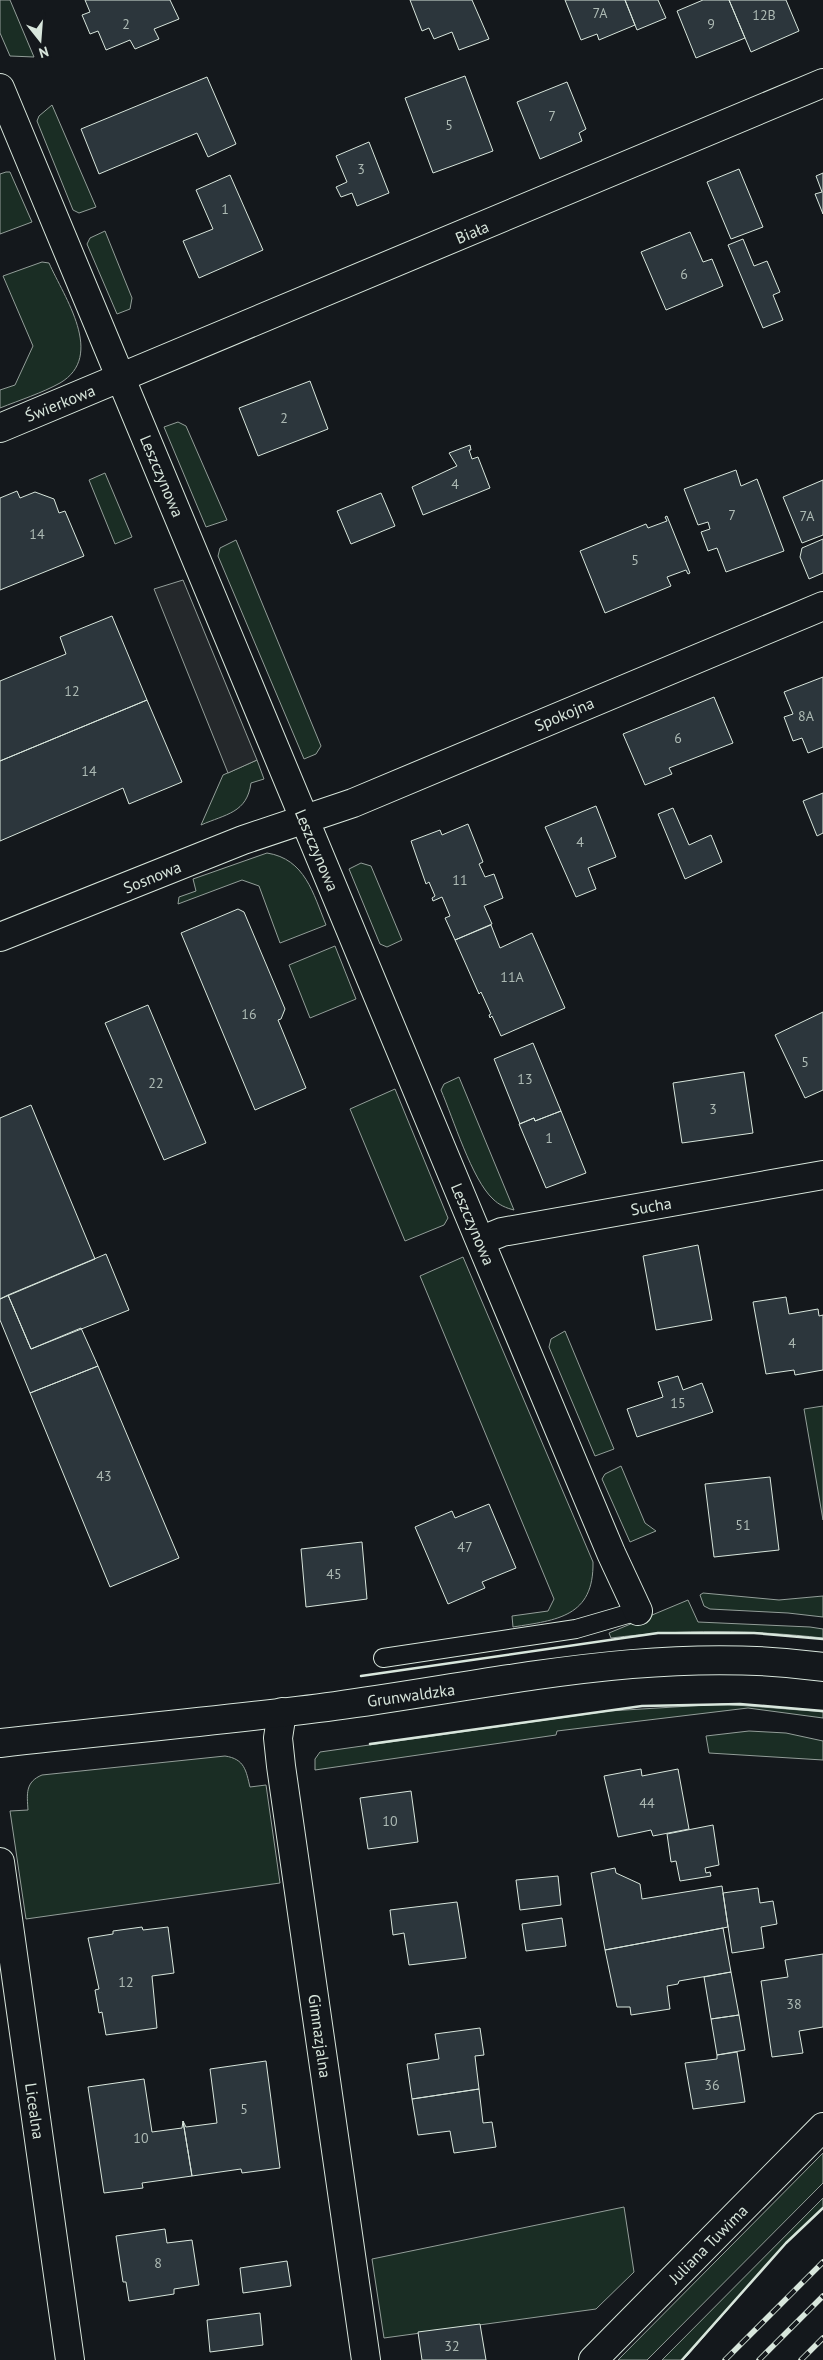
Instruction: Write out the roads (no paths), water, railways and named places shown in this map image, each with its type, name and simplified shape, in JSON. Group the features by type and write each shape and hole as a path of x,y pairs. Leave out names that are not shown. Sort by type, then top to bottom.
{"street":[{"name":"Biała","path":"121,379 823,84"},
{"name":"Leszczynowa","path":"0,88 480,1241 638,1611"},
{"name":"Świerkowa","path":"0,428 121,379"},
{"name":"Spokojna","path":"305,820 353,803 823,606"},
{"name":"Sosnowa","path":"0,937 243,840 305,820"},
{"name":"Sucha","path":"480,1241 502,1232 823,1175"},
{"name":"Grunwaldzka","path":"0,1743 282,1712 646,1662 756,1661 823,1667"},
{"name":"Gimnazjalna","path":"282,1712 278,1738 280,1757 366,2360"},
{"name":"Licealna","path":"0,1862 70,2360"},
{"name":"Juliana Tuwima","path":"593,2360 823,2127"}],"lane":[{"path":"383,1658 576,1629 638,1611"}],"railway":[{"path":"725,2360 823,2262"},
{"path":"759,2360 823,2296"},
{"path":"801,2360 823,2338"}]}
